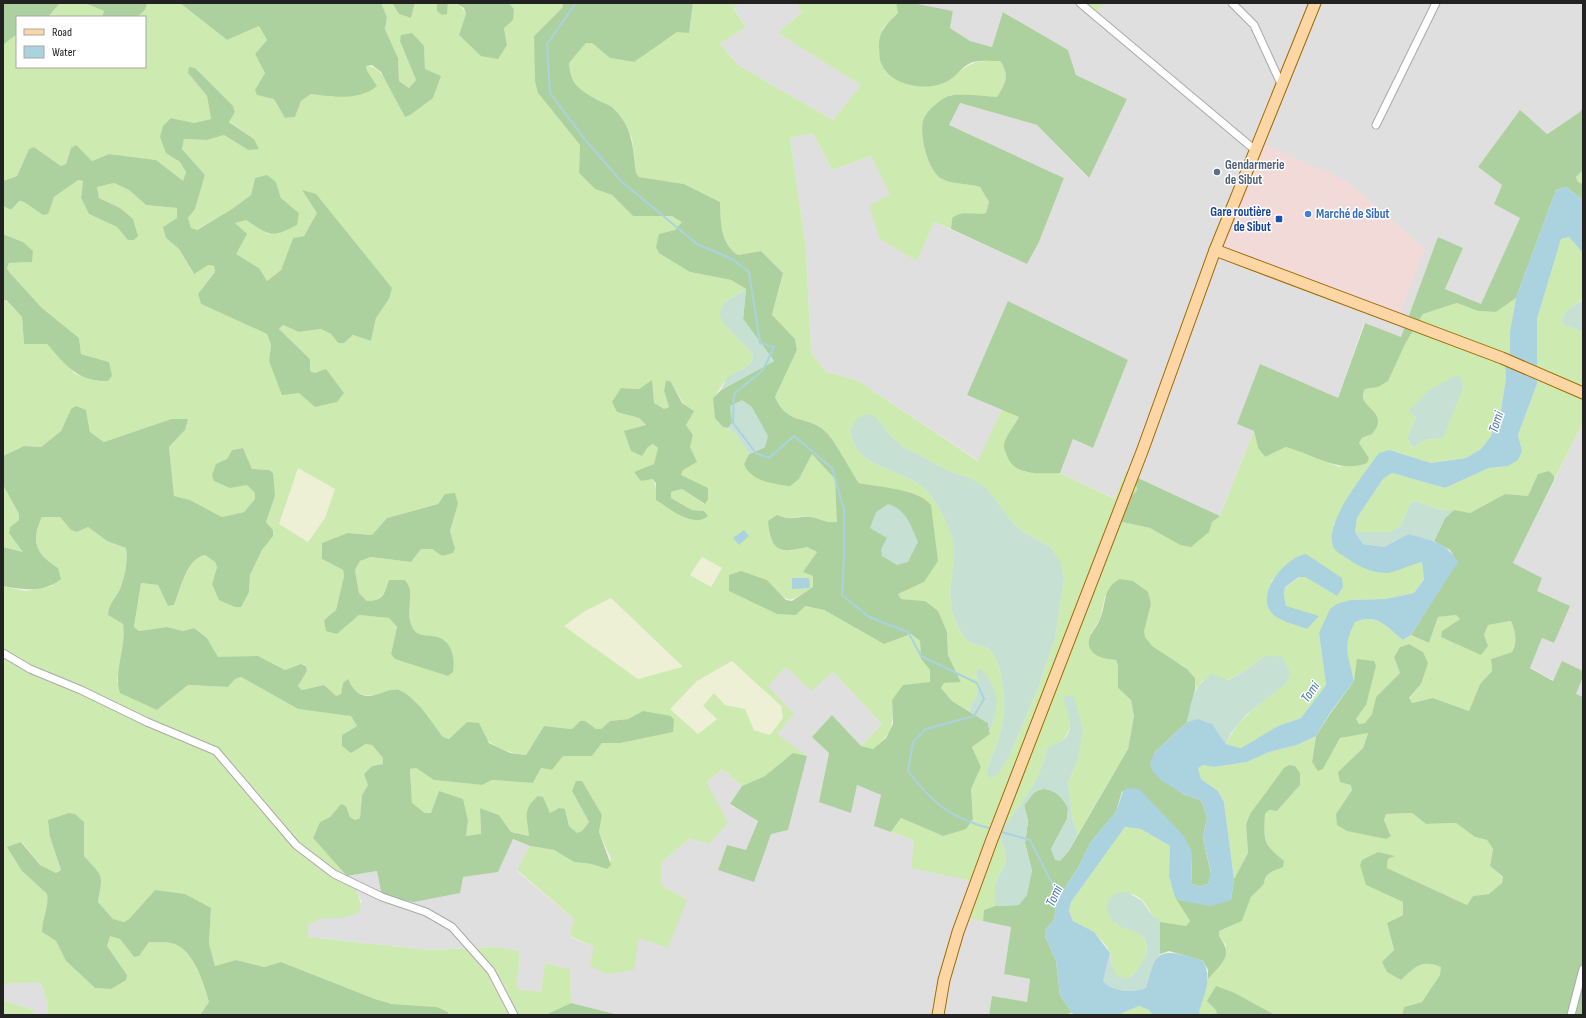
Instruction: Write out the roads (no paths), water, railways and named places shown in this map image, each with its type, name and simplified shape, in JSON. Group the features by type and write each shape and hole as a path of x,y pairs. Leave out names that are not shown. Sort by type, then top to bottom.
{"main road":[{"path":"938,1015 944,980 958,932 1001,815 1143,449 1215,250 1315,3"},
{"path":"1215,250 1502,358 1583,394"}],"street":[{"path":"1080,3 1255,150"},
{"path":"1232,3 1254,25 1282,86"},
{"path":"1376,125 1436,3"},
{"path":"3,653 30,669 81,690 147,722 216,751 296,845 334,874 382,897 426,912 452,927 491,971 514,1015"},
{"path":"1571,1015 1583,969"}],"water":[{"path":"1566,187 1583,200 1583,253 1569,237 1561,239 1537,319 1537,384 1518,435 1522,451 1518,460 1508,466 1489,468 1445,488 1392,473 1383,479 1357,518 1355,532 1363,544 1384,547 1408,534 1442,545 1458,562 1411,635 1403,640 1381,622 1376,620 1370,619 1355,622 1347,645 1348,657 1354,681 1330,713 1316,736 1297,745 1269,752 1247,762 1214,767 1203,765 1198,768 1201,779 1218,791 1224,802 1234,879 1231,900 1211,906 1182,901 1175,897 1169,876 1170,846 1141,829 1125,827 1071,902 1069,911 1073,921 1094,932 1110,953 1103,981 1107,985 1117,989 1129,991 1146,988 1153,965 1160,956 1165,954 1172,953 1185,955 1203,961 1207,974 1207,986 1199,1012 1201,1015 1153,1015 1149,1010 1139,1006 1118,1015 1075,1015 1060,995 1056,961 1045,936 1045,930 1054,920 1057,900 1078,868 1090,843 1116,812 1123,791 1127,788 1139,789 1184,836 1191,850 1192,884 1200,887 1208,884 1211,873 1203,838 1207,817 1203,805 1200,800 1183,794 1162,781 1152,771 1150,763 1154,753 1187,722 1198,719 1212,724 1226,744 1241,748 1278,726 1301,718 1326,685 1319,633 1330,609 1337,604 1350,600 1385,599 1414,593 1424,579 1422,562 1394,572 1382,573 1371,571 1357,565 1335,550 1332,540 1333,528 1338,514 1355,486 1379,453 1390,450 1431,463 1466,458 1481,449 1491,436 1501,410 1506,378 1505,366 1510,351 1510,331 1516,298 1556,190"},
{"path":"744,530 749,536 739,545 733,538"},
{"path":"1306,554 1342,578 1343,587 1337,596 1305,577 1299,577 1285,587 1284,595 1286,606 1319,616 1307,629 1286,622 1275,616 1269,608 1267,599 1269,589 1281,570 1289,562"},
{"path":"792,578 809,578 810,588 792,589"}],"waterway":[{"path":"576,3 547,44 550,93 587,142 621,181 697,244 732,259 749,272 760,343 774,347 763,370 734,394 733,423 756,453 769,458 794,436 832,468 844,510 842,595 869,617 908,632 921,656 977,683 984,699 974,716 926,729 913,742 908,771 926,793 944,809 965,820 992,829"},
{"name":"Tomi","path":"998,831 1030,840 1059,897"}],"place":[{"name":"Gendarmerie de Sibut","path":"1217,172"},
{"name":"Marché de Sibut","path":"1308,214"},
{"name":"Gare routière de Sibut","path":"1279,219"}]}
